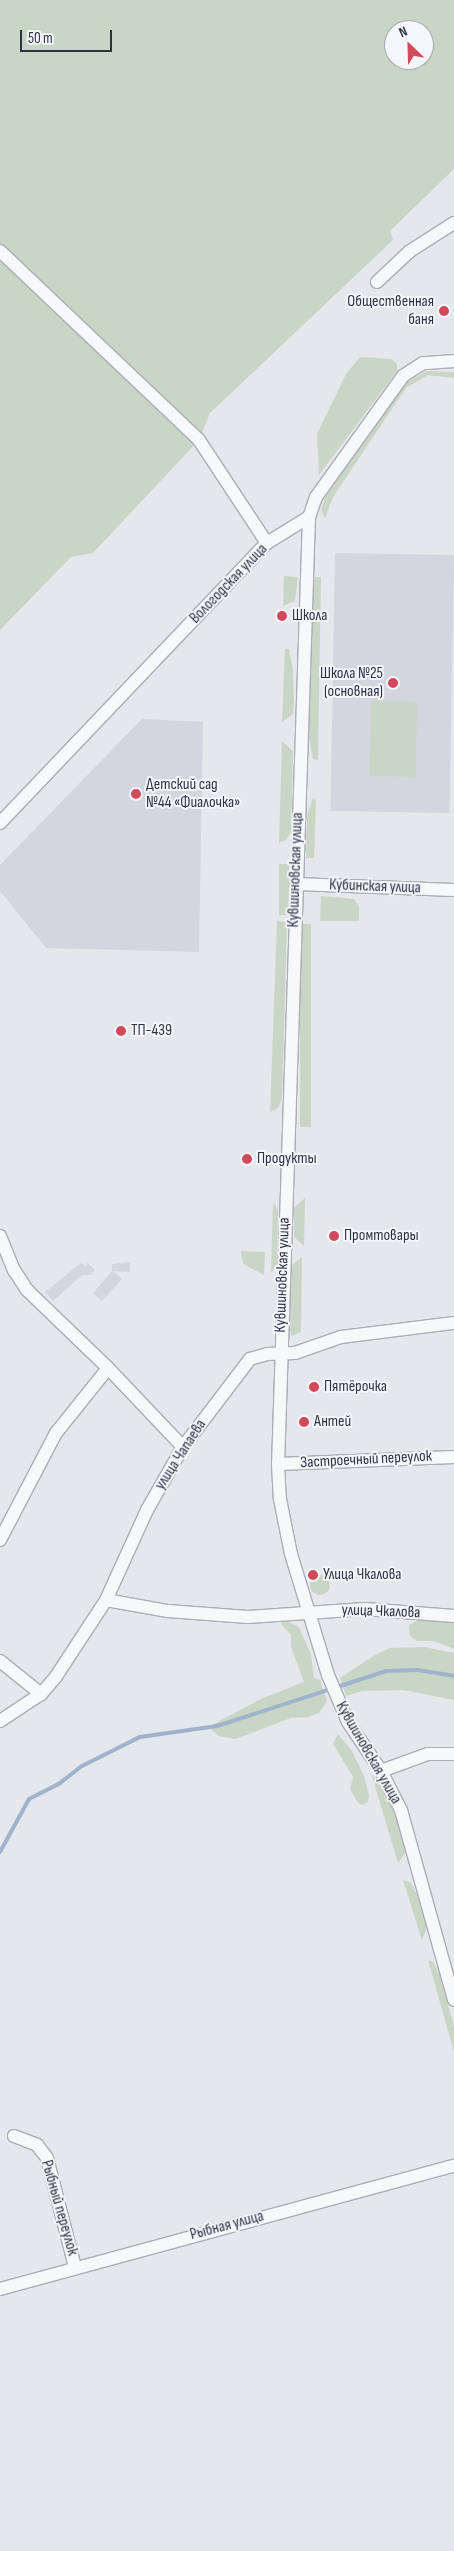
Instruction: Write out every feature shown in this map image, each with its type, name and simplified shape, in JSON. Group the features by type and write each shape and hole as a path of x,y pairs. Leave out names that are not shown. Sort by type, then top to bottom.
{"street":[{"path":"377,282 410,251 454,223"},
{"path":"0,251 199,440 267,543"},
{"path":"309,517 316,497 403,376 423,363 454,361"},
{"name":"Вологодская улица","path":"0,823 267,543 309,517"},
{"name":"Кувшиновская улица","path":"309,517 278,1464 284,1527 336,1700 352,1730 381,1771 408,1833 454,2000"},
{"name":"Кубинская улица","path":"296,884 454,890"},
{"path":"0,1236 14,1270 27,1290 108,1368 183,1447"},
{"name":"улица Чапаева","path":"0,1721 41,1694 55,1678 106,1600 147,1510 183,1447 244,1365 256,1355 281,1352 295,1353 340,1337 454,1323"},
{"path":"0,1540 56,1433 108,1368"},
{"name":"Застроечный переулок","path":"278,1464 454,1457"},
{"name":"улица Чкалова","path":"106,1600 168,1612 248,1617 308,1611 365,1609 454,1616"},
{"path":"0,1661 41,1694"},
{"path":"381,1771 428,1754 454,1754"},
{"name":"Рыбный переулок","path":"14,2136 37,2145 47,2158 75,2267"},
{"name":"Рыбная улица","path":"0,2289 75,2267 454,2166"}],"shaded area":[{"name":"Школа №25 (основная)","path":"335,553 454,555 449,813 330,811"},
{"name":"Детский сад №44 «Фиалочка»","path":"142,719 203,722 199,952 46,948 0,891 0,865"},
{"path":"130,1262 130,1272 113,1271 122,1279 102,1301 93,1293 112,1271 112,1264"},
{"path":"81,1263 85,1266 88,1263 95,1270 91,1275 82,1275 53,1301 45,1292"}],"green space":[{"path":"0,0 454,0 454,169 390,231 393,240 210,413 199,440 93,553 71,557 0,630"},
{"path":"360,357 392,359 397,364 397,371 319,475 317,434 346,374"},
{"path":"427,371 454,372 454,378 428,375 406,388 333,497 325,519 321,509 326,495 402,385"},
{"path":"284,576 298,577 295,601 283,606"},
{"path":"313,577 321,577 318,760 313,759 308,732"},
{"path":"285,649 289,649 293,671 294,702 293,714 282,722"},
{"path":"371,701 417,702 416,777 370,776"},
{"path":"282,741 293,751 291,831 286,840 279,843"},
{"path":"313,798 316,800 314,858 306,858 307,815"},
{"path":"279,864 289,864 289,915 279,915"},
{"path":"321,896 354,899 359,906 359,921 320,921"},
{"path":"277,921 287,922 282,1099 278,1108 270,1112"},
{"path":"300,924 311,924 311,1127 300,1127"},
{"path":"305,1198 304,1246 294,1237 294,1208"},
{"path":"273,1202 278,1210 277,1266 271,1273"},
{"path":"241,1251 265,1252 264,1275 243,1264"},
{"path":"302,1257 301,1332 292,1336 289,1328 292,1265"},
{"path":"320,1575 327,1578 330,1585 327,1592 320,1595 313,1592 310,1585 313,1578"},
{"path":"284,1620 299,1627 311,1654 314,1678 320,1680 327,1701 319,1713 308,1717 291,1718 235,1739 219,1736 208,1727 263,1698 304,1682 291,1647 291,1635 281,1624"},
{"path":"418,1620 454,1622 454,1649 434,1641 417,1641 410,1636 409,1625"},
{"path":"424,1647 454,1653 454,1700 404,1690 362,1691 346,1696 340,1678 375,1655 390,1648"},
{"path":"338,1734 352,1751 364,1776 369,1795 368,1802 363,1805 358,1803 350,1789 353,1777 333,1744"},
{"path":"371,1773 390,1800 404,1843 405,1853 398,1863"},
{"path":"403,1880 411,1883 417,1894 427,1928 422,1940"},
{"path":"428,1960 433,1962 439,1973 454,2026 454,2052"}],"waterway":[{"path":"0,1852 29,1799 60,1783 82,1766 140,1737 217,1726 386,1671 417,1670 454,1676"}],"place":[{"name":"Общественная баня","path":"444,311"},
{"name":"Школа","path":"282,616"},
{"name":"Школа №25 (основная)","path":"393,683"},
{"name":"Детский сад №44 «Фиалочка»","path":"136,794"},
{"name":"ТП-439","path":"121,1031"},
{"name":"Продукты","path":"247,1159"},
{"name":"Промтовары","path":"334,1236"},
{"name":"Пятёрочка","path":"314,1387"},
{"name":"Антей","path":"304,1422"},
{"name":"Улица Чкалова","path":"313,1575"}]}
